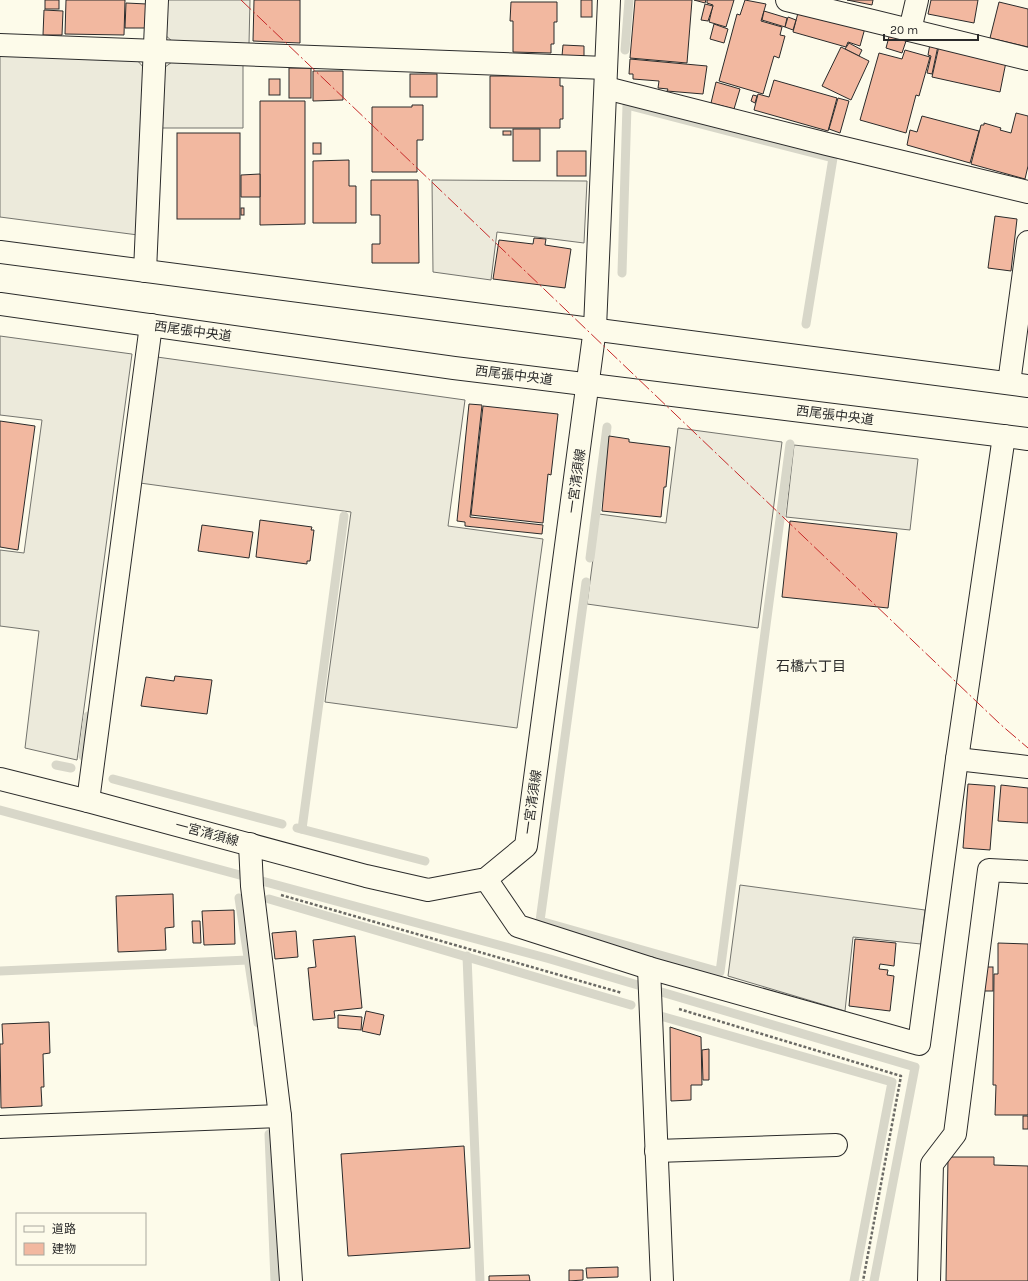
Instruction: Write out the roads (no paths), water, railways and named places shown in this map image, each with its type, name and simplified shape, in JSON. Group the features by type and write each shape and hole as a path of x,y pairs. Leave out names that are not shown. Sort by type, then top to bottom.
{"street":[{"path":"145,271 157,0"},
{"name":"一宮清須線","path":"0,779 88,801 366,876 428,890 486,879 526,846 595,328 609,0"},
{"path":"787,0 1028,59"},
{"path":"910,30 917,0"},
{"path":"0,45 154,51 606,78 827,144 1028,192"},
{"path":"0,252 595,328 1018,385 1028,242"},
{"name":"西尾張中央道","path":"0,304 454,368 1028,439"},
{"path":"88,801 151,326"},
{"path":"486,879 518,926 649,968 919,1044 957,760 1004,436"},
{"path":"957,760 1028,767"},
{"path":"250,844 252,886 280,1116 291,1281"},
{"path":"929,1281 932,1164 955,1134 989,870 1028,872"},
{"path":"649,968 662,1281"},
{"path":"0,1127 280,1116"},
{"path":"656,1151 836,1145"}],"waterway":[{"path":"625,50 629,0"},
{"path":"622,273 627,105 833,158 806,324"},
{"path":"590,558 607,427"},
{"path":"586,582 540,921 720,972 790,444"},
{"path":"302,829 344,516"},
{"path":"83,756 88,716"},
{"path":"56,765 71,768"},
{"path":"113,779 282,824"},
{"path":"0,810 550,959 915,1067 874,1281"},
{"path":"297,828 425,861"},
{"path":"239,898 258,1023"},
{"path":"269,899 631,1005"},
{"path":"467,956 480,1281"},
{"path":"0,971 248,960"},
{"path":"657,1015 892,1082 854,1281"},
{"path":"269,1134 275,1281"}],"district":[{"name":"石橋六丁目","path":"811,666"}]}
